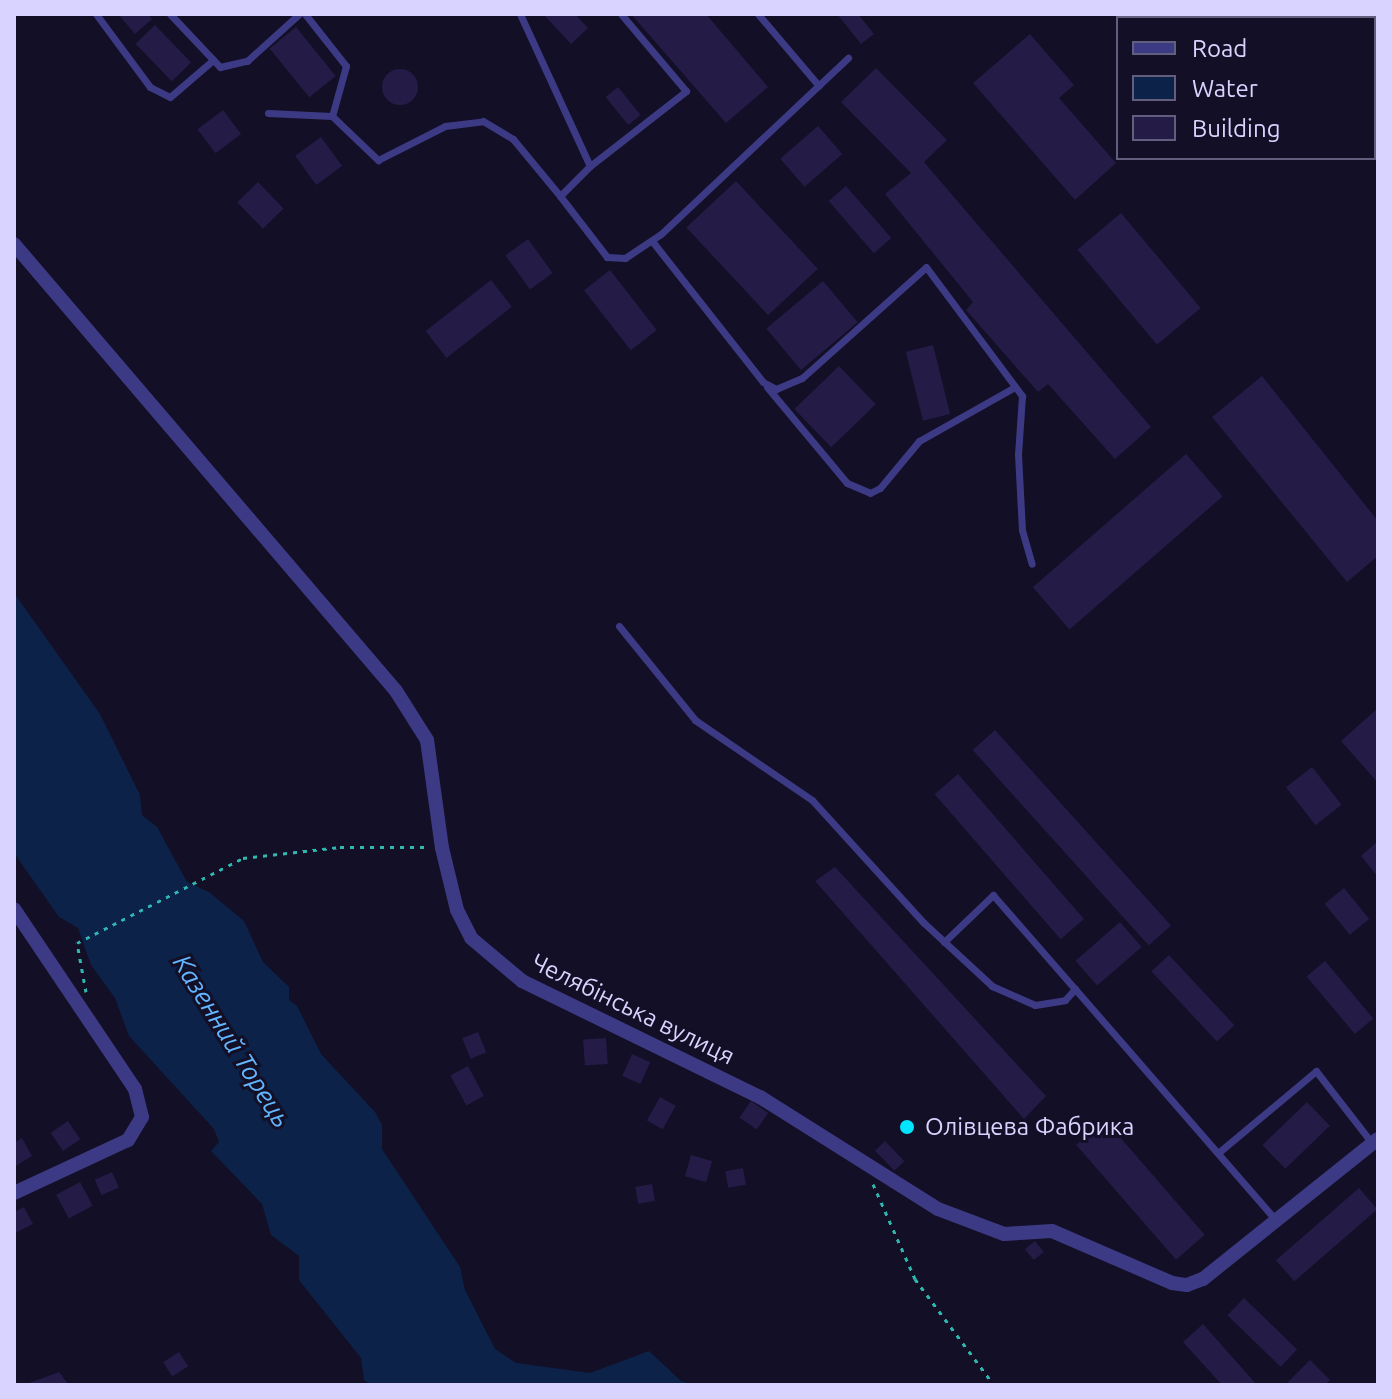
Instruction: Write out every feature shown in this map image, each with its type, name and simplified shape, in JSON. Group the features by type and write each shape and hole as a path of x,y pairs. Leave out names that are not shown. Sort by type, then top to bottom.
{"street":[{"name":"Челябінська вулиця","path":"14,244 396,691 427,740 442,848 457,910 471,938 492,960 522,981 760,1097 938,1209 986,1230 1052,1231 1152,1277 1187,1285 1203,1279 1276,1220"},
{"path":"14,909 135,1089 142,1117 128,1140 14,1193"},
{"path":"1276,1220 1375,1141"}],"lane":[{"path":"96,14 150,87 170,97 213,60"},
{"path":"170,14 220,67 247,61 299,14"},
{"path":"305,14 346,66 332,116"},
{"path":"520,14 590,166"},
{"path":"560,196 590,166 686,91 621,14"},
{"path":"758,14 819,86"},
{"path":"268,113 332,116 378,160 445,126 483,121 513,139 607,257 625,258 652,241 848,58"},
{"path":"652,241 847,483 870,493 880,488 919,441 1015,387"},
{"path":"763,382 776,389 802,378 926,267 1022,396 1018,454 1022,530 1032,564"},
{"path":"619,626 695,720 812,800 944,942 992,986 1035,1005 1065,1000 1075,989"},
{"path":"944,942 993,895 1276,1220"},
{"path":"1218,1153 1316,1071 1375,1141"}],"path":[{"path":"86,1019 88,1003 77,943 197,880 243,858 340,847 442,848"},
{"path":"863,1162 915,1279 994,1385"}],"water":[{"name":"Казенний Торець","path":"14,593 100,714 140,795 142,815 157,827 187,882 209,892 244,921 263,962 289,987 289,1000 297,1006 321,1054 375,1112 382,1125 382,1149 460,1267 465,1290 495,1349 516,1363 590,1373 649,1351 681,1381 694,1385 371,1385 364,1380 361,1358 299,1280 299,1256 271,1235 262,1204 211,1151 219,1142 214,1129 129,1036 115,998 91,965 78,928 59,917 14,853"}],"building":[{"path":"118,14 148,14 152,19 135,34"},
{"path":"543,14 575,14 588,28 571,44"},
{"path":"631,14 706,14 768,87 726,123"},
{"path":"837,14 858,14 874,34 861,44"},
{"path":"155,25 191,62 172,81 136,44"},
{"path":"296,27 336,76 309,97 270,48"},
{"path":"1030,34 1074,85 1059,98 1116,163 1075,200 973,83"},
{"path":"876,68 947,140 924,162 1151,427 1115,459 1048,384 1038,392 966,310 973,302 885,194 911,173 841,102"},
{"path":"400,69 413,74 418,87 413,100 400,105 387,100 382,87 387,74"},
{"path":"618,87 641,115 628,125 606,97"},
{"path":"223,110 241,134 215,153 197,129"},
{"path":"818,126 842,154 805,187 780,159"},
{"path":"321,137 342,166 316,185 295,156"},
{"path":"736,181 818,269 768,315 686,227"},
{"path":"258,182 284,209 263,229 237,202"},
{"path":"846,186 891,238 874,253 829,201"},
{"path":"1121,213 1201,308 1157,345 1077,250"},
{"path":"528,239 553,273 530,289 505,255"},
{"path":"610,270 657,330 631,350 584,290"},
{"path":"491,280 512,307 447,358 426,331"},
{"path":"823,281 858,322 801,370 766,329"},
{"path":"933,345 950,414 923,421 906,352"},
{"path":"839,366 876,404 831,447 794,409"},
{"path":"1262,376 1378,521 1378,556 1347,582 1212,417"},
{"path":"1186,454 1223,496 1070,629 1033,587"},
{"path":"1378,708 1378,783 1341,741"},
{"path":"995,730 1171,925 1149,946 973,750"},
{"path":"1312,767 1342,805 1316,825 1286,787"},
{"path":"958,774 1084,919 1061,939 935,794"},
{"path":"1378,841 1378,877 1361,856"},
{"path":"835,867 1046,1096 1024,1119 815,881"},
{"path":"1344,888 1369,919 1350,935 1325,904"},
{"path":"1120,922 1142,947 1097,986 1075,961"},
{"path":"1169,955 1234,1025 1217,1042 1151,971"},
{"path":"1325,961 1373,1018 1355,1034 1307,976"},
{"path":"478,1032 486,1052 470,1059 462,1038"},
{"path":"606,1038 608,1064 585,1066 583,1040"},
{"path":"632,1054 650,1062 641,1084 622,1076"},
{"path":"468,1066 484,1096 466,1105 450,1075"},
{"path":"660,1097 676,1106 663,1129 647,1121"},
{"path":"751,1101 768,1113 757,1129 740,1117"},
{"path":"1307,1102 1330,1126 1285,1169 1262,1145"},
{"path":"1105,1120 1205,1235 1176,1260 1076,1145"},
{"path":"68,1121 80,1139 63,1151 51,1133"},
{"path":"22,1138 32,1156 14,1167 14,1143"},
{"path":"885,1141 904,1161 894,1171 875,1151"},
{"path":"691,1155 712,1161 706,1182 685,1176"},
{"path":"743,1168 746,1185 728,1188 725,1171"},
{"path":"112,1172 119,1188 102,1195 95,1180"},
{"path":"80,1182 93,1206 69,1219 56,1195"},
{"path":"652,1184 655,1201 638,1204 635,1187"},
{"path":"1359,1188 1377,1209 1294,1281 1276,1260"},
{"path":"24,1207 33,1224 15,1233 14,1212"},
{"path":"1035,1241 1044,1252 1034,1260 1025,1249"},
{"path":"1244,1298 1297,1349 1281,1367 1227,1315"},
{"path":"1203,1324 1257,1385 1222,1385 1183,1342"},
{"path":"179,1352 188,1366 172,1377 163,1362"},
{"path":"1310,1360 1330,1380 1325,1385 1285,1385"},
{"path":"59,1372 69,1385 24,1385"}],"place":[{"name":"Олівцева Фабрика","path":"907,1127"}]}
